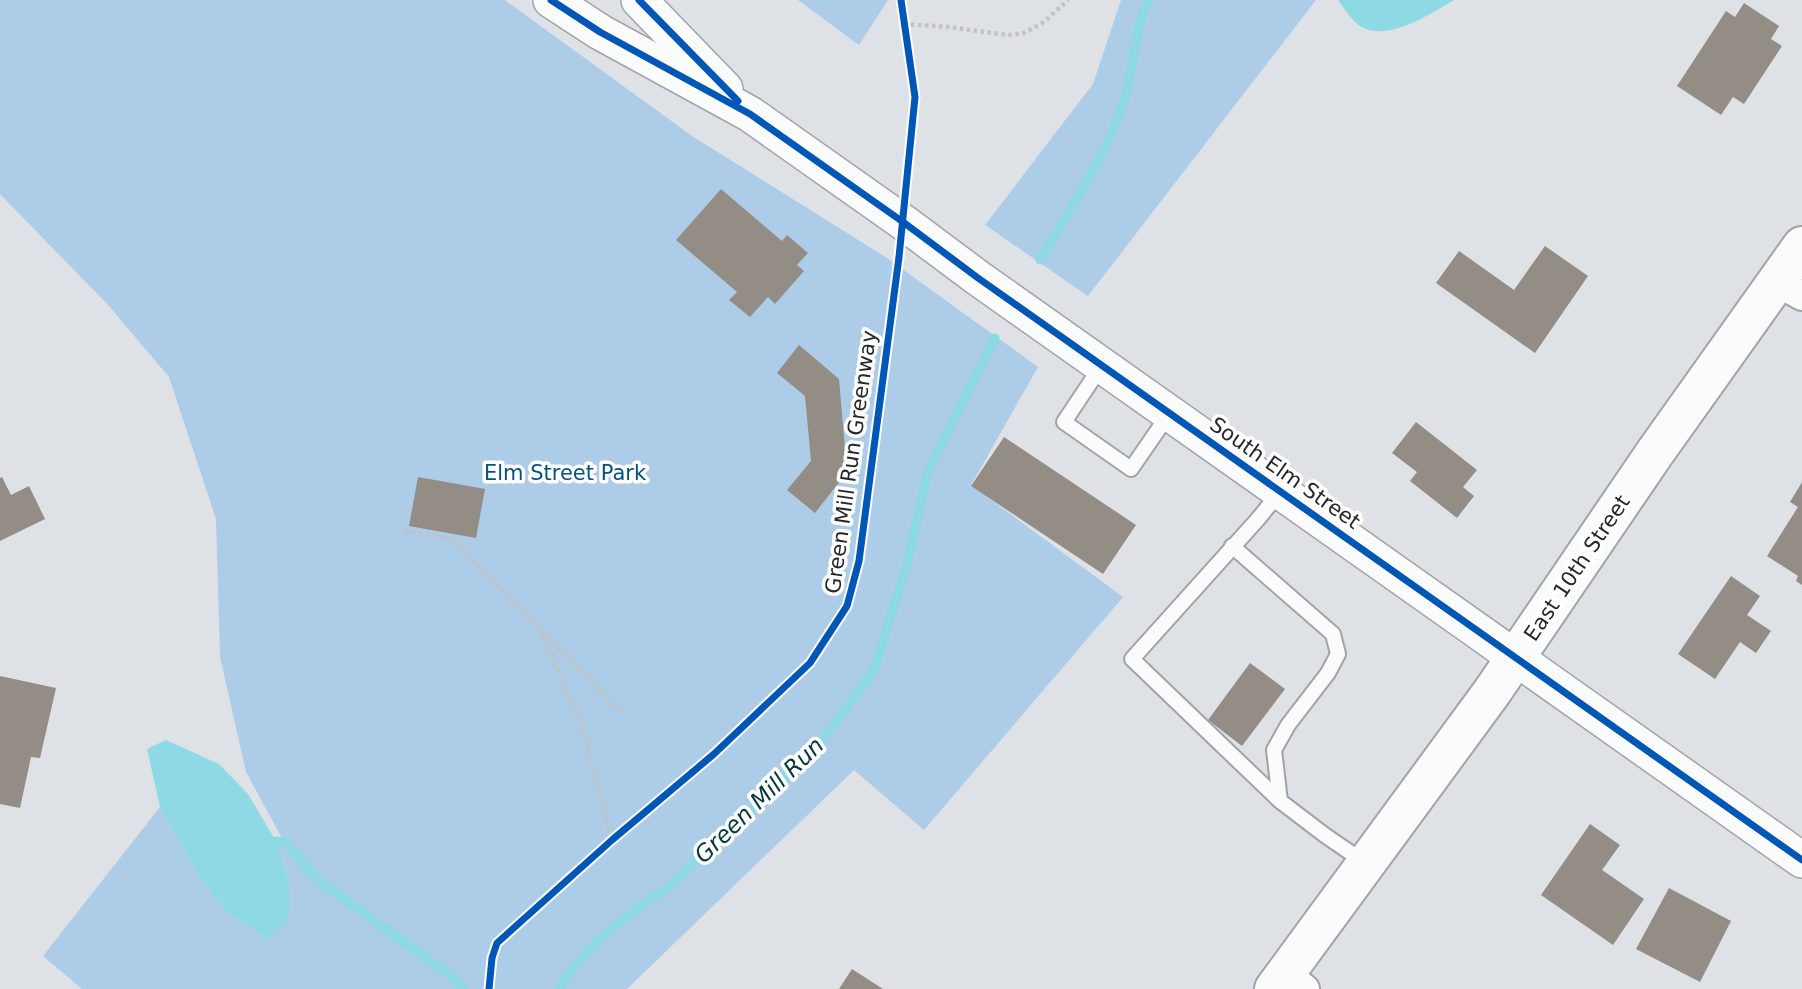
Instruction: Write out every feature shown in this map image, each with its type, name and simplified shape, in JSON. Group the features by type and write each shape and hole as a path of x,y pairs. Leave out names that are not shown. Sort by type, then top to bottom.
{"main road":[{"name":"East 10th Street","path":"1288,984 1365,862 1516,657 1654,454 1789,289 1802,246"}],"street":[{"name":"South Elm Street","path":"551,0 600,33 750,114 1802,860"},
{"path":"600,33 625,0"},
{"name":"South Elm Street","path":"639,0 750,114"}],"lane":[{"path":"1102,365 1064,422 1131,470 1170,413"},
{"path":"1280,491 1132,659 1280,801 1365,862"},
{"path":"1232,546 1334,634 1338,654 1328,673 1288,726 1274,750 1280,801"}],"path":[{"path":"904,24 1009,35 1024,33 1044,22 1068,0"},
{"path":"902,12 906,36"},
{"path":"405,530 456,540 623,715"},
{"path":"540,630 581,723 612,841"},
{"path":"602,849 622,832"}],"green space":[{"name":"Elm Street Park","path":"0,0 505,0 692,136 887,258 1038,367 971,485 1123,597 924,830 854,770 627,989 82,989 43,956 160,807 197,873 222,907 267,940 288,879 276,841 284,842 246,772 220,657 216,519 169,377 109,306 0,194"},
{"path":"798,0 888,0 859,45"},
{"path":"1121,0 1316,0 1088,296 985,225 1093,84"}],"shaded area":[{"path":"1338,0 1454,0 1408,25 1383,31 1360,26"},
{"path":"166,740 219,764 248,794 276,841 288,879 290,916 267,940 222,907 197,873 160,807 147,749"}],"building":[{"path":"1744,3 1779,26 1771,39 1782,46 1744,104 1733,97 1721,115 1677,86 1726,11 1735,17"},
{"path":"721,189 782,241 787,235 808,253 797,265 804,271 775,304 768,297 750,317 729,300 737,292 676,240"},
{"path":"1545,246 1588,276 1535,353 1436,283 1459,251 1514,290"},
{"path":"799,345 839,379 847,472 815,513 787,490 811,461 805,396 777,373"},
{"path":"1416,422 1477,470 1463,487 1474,496 1457,518 1410,481 1417,472 1392,453"},
{"path":"1004,437 1136,525 1103,574 971,486"},
{"path":"2,477 11,495 29,486 45,519 0,541 0,478"},
{"path":"418,477 485,489 476,538 409,526"},
{"path":"1802,482 1802,585 1796,581 1798,576 1767,556 1798,507 1790,502"},
{"path":"1731,576 1760,596 1747,615 1771,631 1756,653 1740,642 1715,679 1678,654"},
{"path":"1250,663 1285,689 1242,746 1208,720"},
{"path":"0,676 56,688 40,758 31,757 20,808 0,804"},
{"path":"1590,824 1620,845 1602,870 1644,899 1613,945 1541,895"},
{"path":"1669,888 1731,921 1700,982 1636,949"},
{"path":"852,969 883,989 839,989"}],"waterway":[{"name":"Green Mill Run","path":"1040,260 1085,184 1115,124 1127,91 1139,25 1149,0"},
{"name":"Green Mill Run","path":"559,989 580,960 606,933 665,890 818,746 874,670 907,564 928,471 995,338"},
{"path":"276,841 285,842 319,881 450,975 463,989"}],"cycle path":[{"path":"551,0 600,32 750,114 1802,860"},
{"path":"639,0 738,101"},
{"name":"Green Mill Run Greenway","path":"489,989 492,958 497,943 612,840 714,754 810,663 847,606 859,561 899,257 915,97 901,0"}]}
